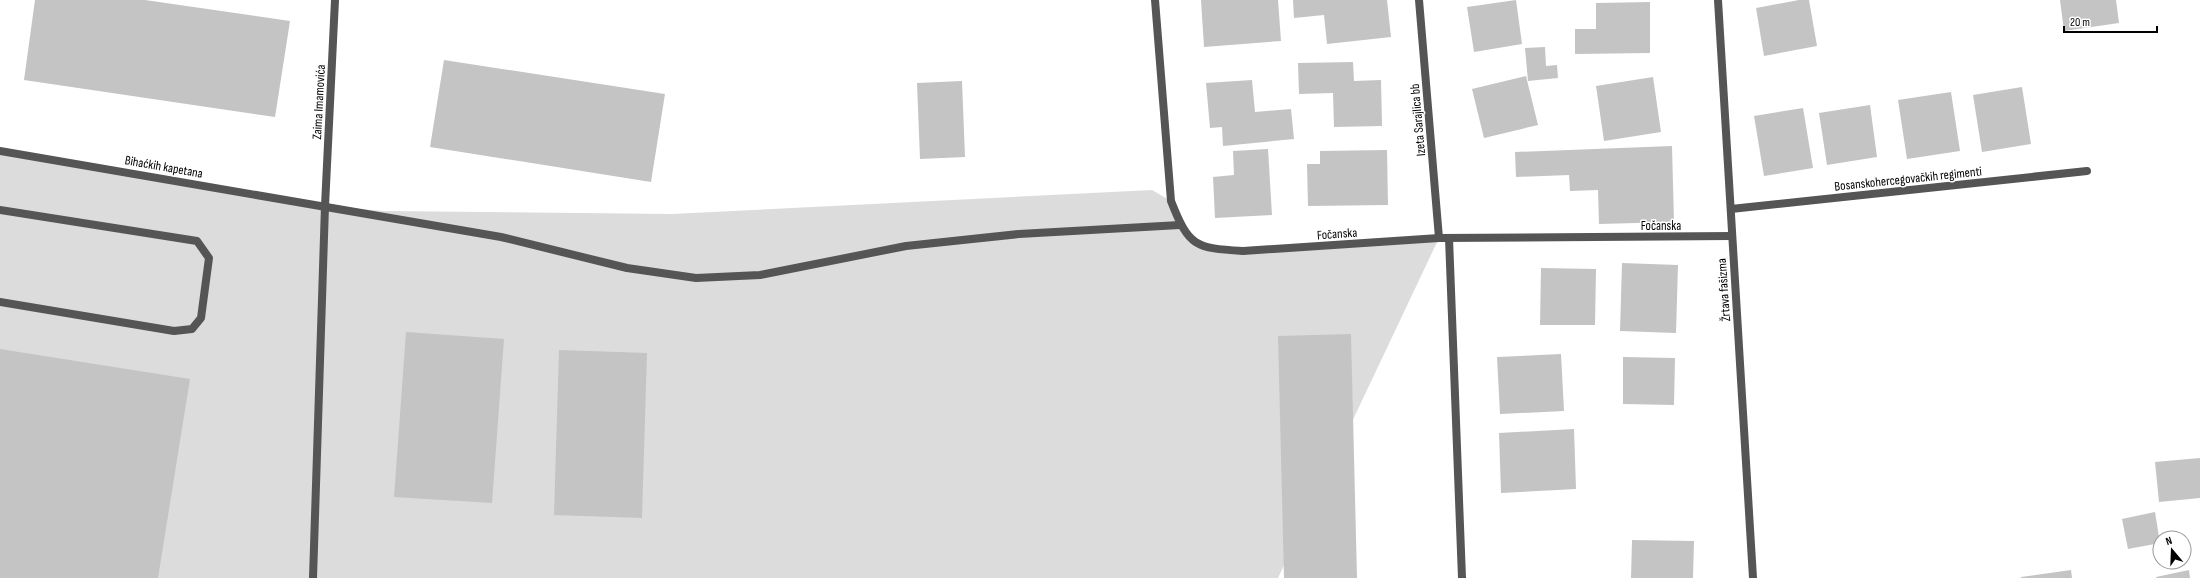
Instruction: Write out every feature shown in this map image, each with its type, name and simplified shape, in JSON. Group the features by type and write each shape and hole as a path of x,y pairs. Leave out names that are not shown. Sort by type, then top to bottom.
{"street":[{"name":"Zaima Imamovića","path":"313,578 325,206 335,0"},
{"name":"Fočanska","path":"1155,0 1167,170 1171,201 1180,225 1191,240 1213,249 1236,250 1438,238 1732,236"},
{"name":"Izeta Sarajlica bb","path":"1419,0 1438,238"},
{"name":"Žrtava fašizma","path":"1718,0 1753,578"},
{"name":"Bihaćkih kapetana","path":"0,151 501,237 627,268 696,278 760,275 906,246 1019,234 1180,225"},
{"name":"Bosanskohercegovačkih regimenti","path":"1731,209 2087,171"},
{"path":"0,210 197,241 209,258 201,318 192,329 174,331 0,302"},
{"path":"1449,238 1462,578"}],"shaded area":[{"path":"0,151 325,206 383,211 672,214 1152,190 1171,201 1191,240 1213,249 1439,238 1278,578 0,578"}],"building":[{"path":"35,0 145,0 290,21 275,117 24,80"},
{"path":"1201,0 1278,0 1281,41 1204,47"},
{"path":"1293,0 1387,0 1391,37 1327,44 1324,15 1294,18"},
{"path":"1516,0 1522,44 1474,52 1467,7"},
{"path":"1799,0 1809,0 1817,46 1764,56 1756,8"},
{"path":"2060,0 2116,0 2119,23 2064,31"},
{"path":"1650,2 1650,53 1575,54 1575,29 1596,29 1596,3"},
{"path":"1545,47 1546,66 1557,65 1558,78 1528,81 1525,48"},
{"path":"444,60 665,94 651,182 430,147"},
{"path":"1353,62 1354,81 1381,80 1382,126 1334,127 1333,93 1299,94 1298,63"},
{"path":"1526,76 1538,125 1484,138 1472,89"},
{"path":"1653,77 1661,132 1604,141 1596,86"},
{"path":"1252,80 1255,112 1291,109 1294,139 1223,146 1222,127 1210,128 1206,83"},
{"path":"962,81 965,157 920,159 917,83"},
{"path":"2022,87 2031,144 1982,152 1973,95"},
{"path":"1951,92 1960,151 1907,159 1898,100"},
{"path":"1870,105 1877,157 1827,165 1819,113"},
{"path":"1803,108 1813,168 1764,176 1754,116"},
{"path":"1672,146 1674,222 1599,224 1598,190 1570,191 1569,175 1516,177 1515,152"},
{"path":"1268,149 1272,215 1215,218 1213,177 1234,175 1233,151"},
{"path":"1387,150 1388,205 1308,206 1307,164 1320,164 1320,151"},
{"path":"1622,263 1678,265 1676,333 1620,331"},
{"path":"1541,268 1596,269 1595,325 1540,325"},
{"path":"406,332 504,339 492,503 394,497"},
{"path":"1351,334 1357,578 1284,578 1278,336"},
{"path":"0,349 190,379 158,578 0,578"},
{"path":"559,350 647,353 642,518 554,515"},
{"path":"1561,354 1564,411 1500,414 1497,357"},
{"path":"1623,357 1675,358 1674,405 1623,404"},
{"path":"1574,429 1576,489 1501,493 1499,433"},
{"path":"2200,458 2200,498 2159,502 2155,462"},
{"path":"2155,512 2158,530 2152,530 2152,544 2128,549 2122,519"},
{"path":"1632,540 1694,541 1693,578 1631,578"},
{"path":"2071,570 2072,578 2021,578 2021,577"},
{"path":"2189,570 2190,578 2156,578"}]}
